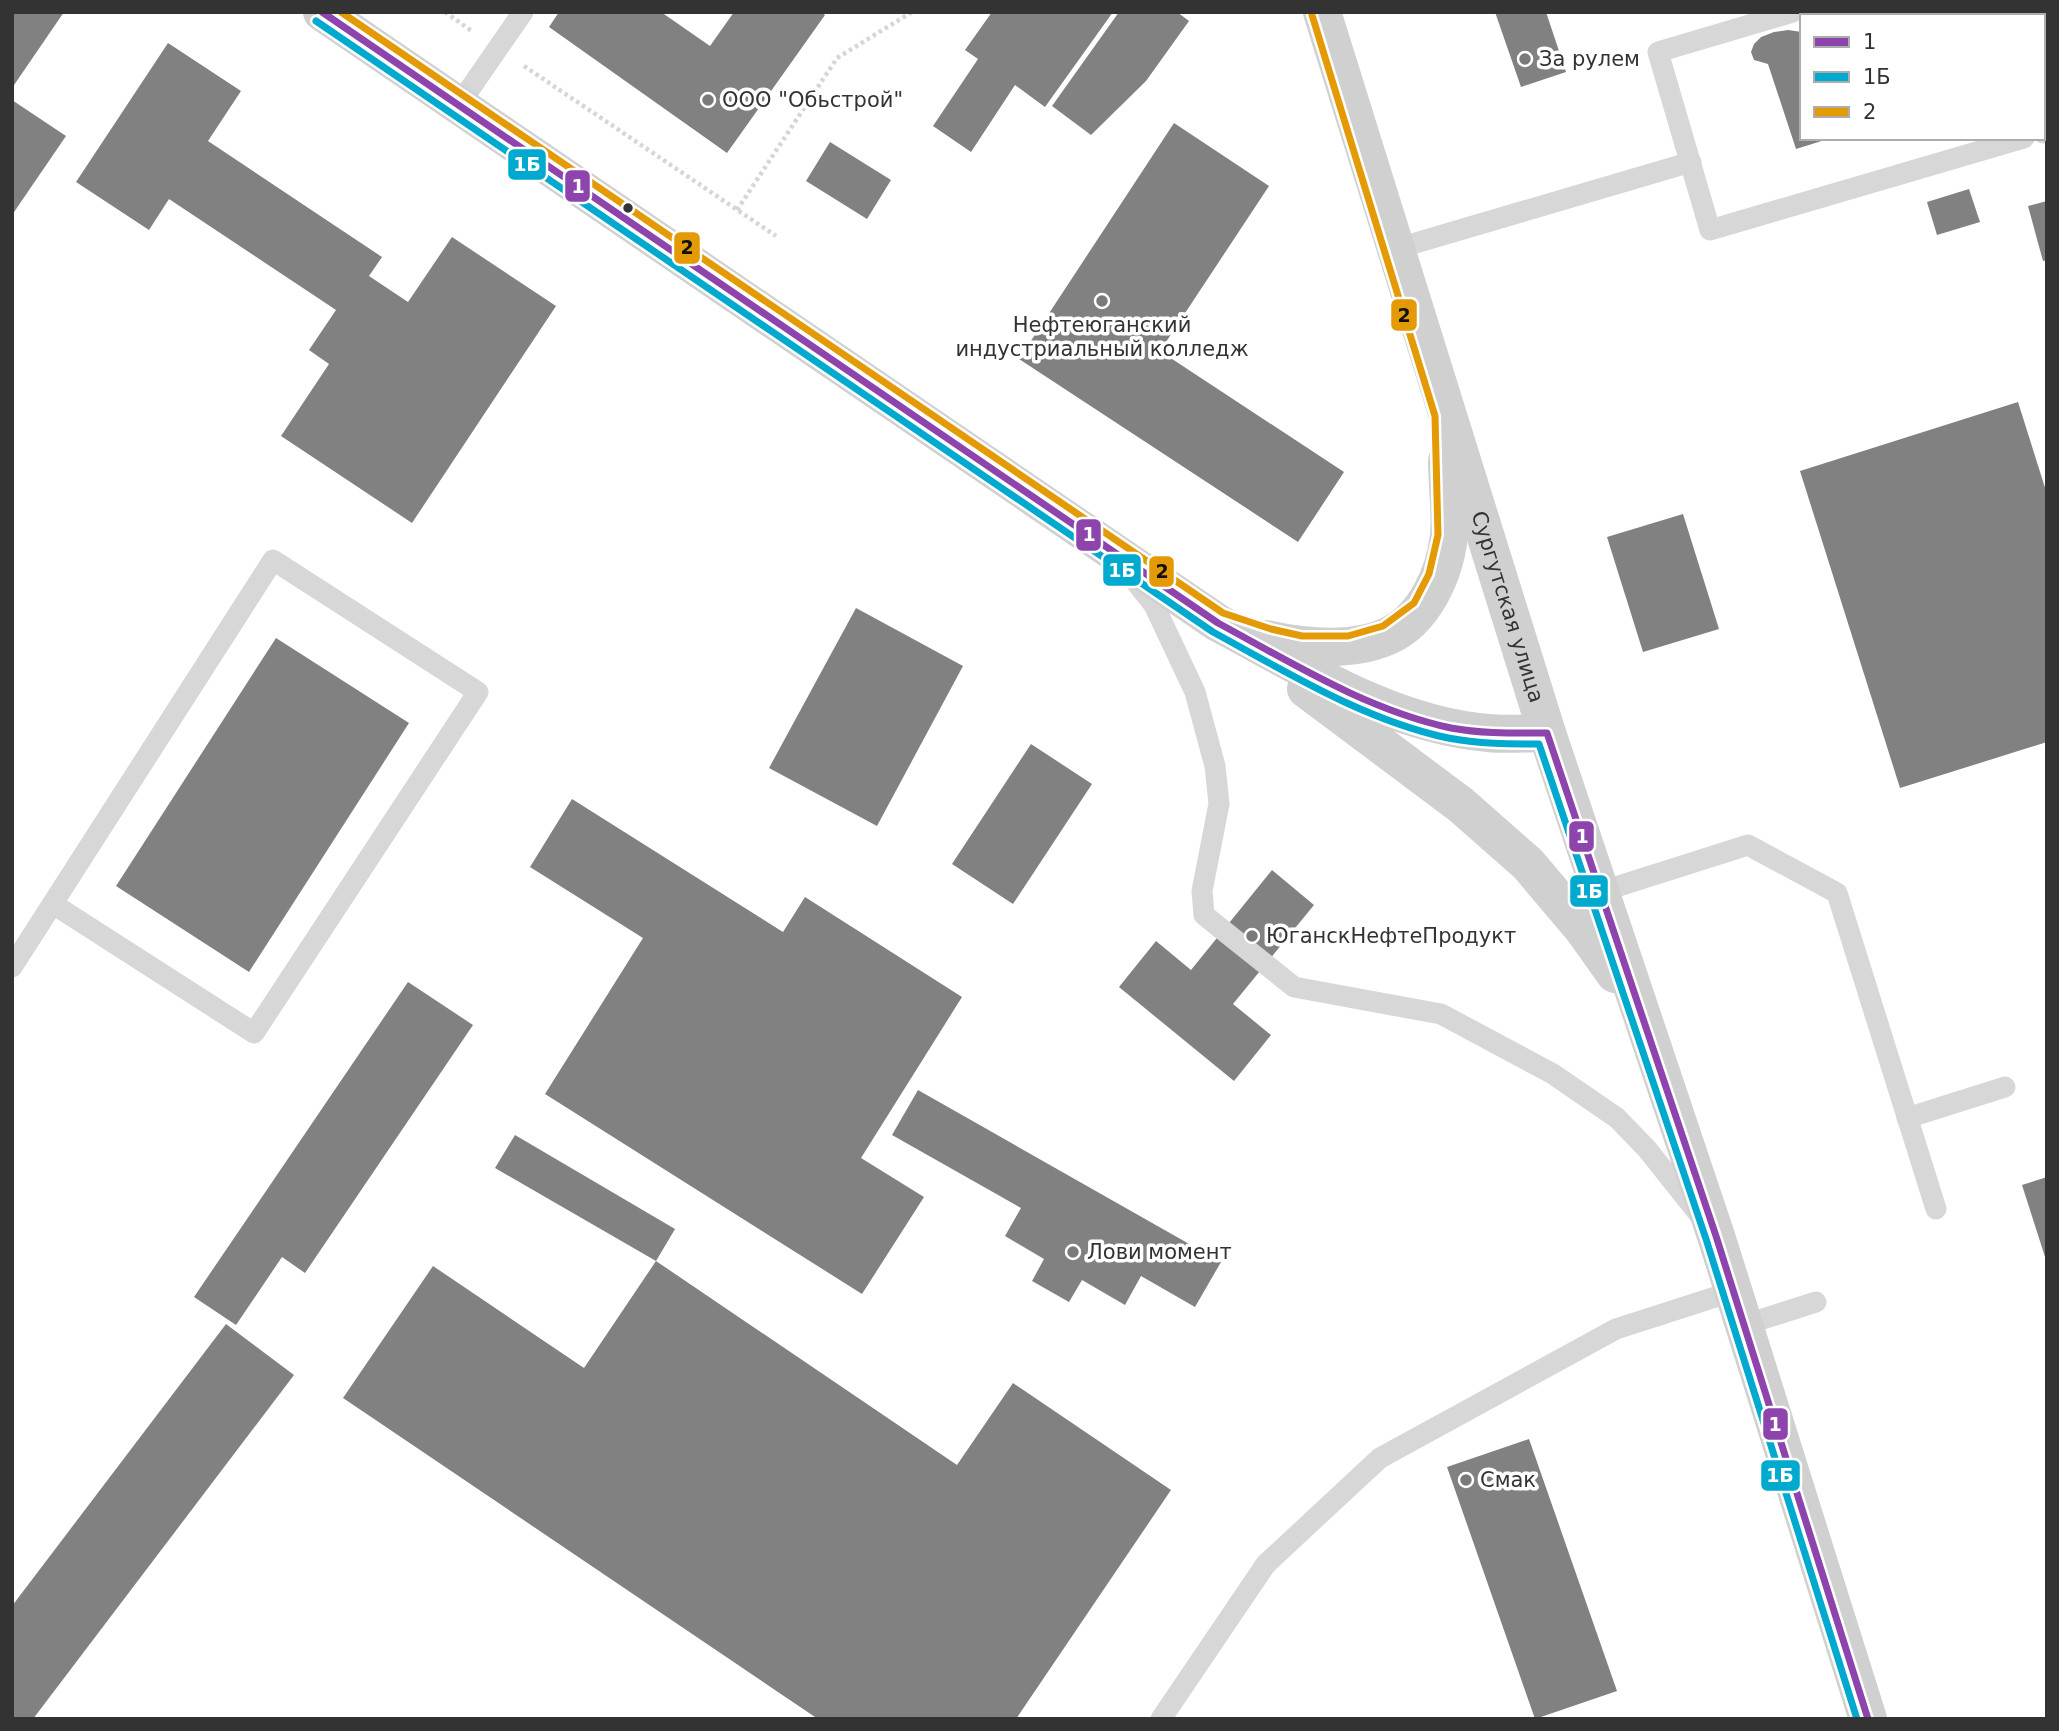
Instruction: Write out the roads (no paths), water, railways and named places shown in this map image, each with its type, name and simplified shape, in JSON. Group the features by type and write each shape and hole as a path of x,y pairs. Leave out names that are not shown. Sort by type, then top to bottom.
{"main road":[{"path":"322,12 1218,623 1461,805 1528,864 1583,929 1640,1011"},
{"name":"Сургутская улица","path":"1322,12 1547,733 1716,1236 1868,1719"},
{"path":"1218,623 1301,646 1349,646 1388,636 1422,610 1439,578 1449,536 1446,414"},
{"path":"1218,623 1388,709 1438,725 1488,733 1547,733"}],"lane":[{"path":"458,106 523,12"},
{"path":"1793,12 1658,52 1710,230 2017,140"},
{"path":"1395,250 1690,162"},
{"path":"1113,553 1154,606 1168,634 1195,692 1215,766 1219,804 1202,891 1204,915 1294,988 1441,1014 1553,1074 1617,1118 1647,1149 1716,1236"},
{"path":"12,967 274,560 478,692 254,1033 53,904"},
{"path":"1600,892 1748,845 1837,893 1936,1209"},
{"path":"1908,1118 2005,1087"},
{"path":"1161,1719 1266,1564 1380,1458 1616,1329 1739,1308 1816,1303"}],"place":[{"name":"За рулем","path":"1525,59"},
{"name":"ООО \"Обьстрой\"","path":"708,100"},
{"name":"Нефтеюганский индустриальный колледж","path":"1102,301"},
{"name":"ЮганскНефтеПродукт","path":"1252,936"},
{"name":"Лови момент","path":"1073,1252"},
{"name":"Смак","path":"1466,1480"}]}
